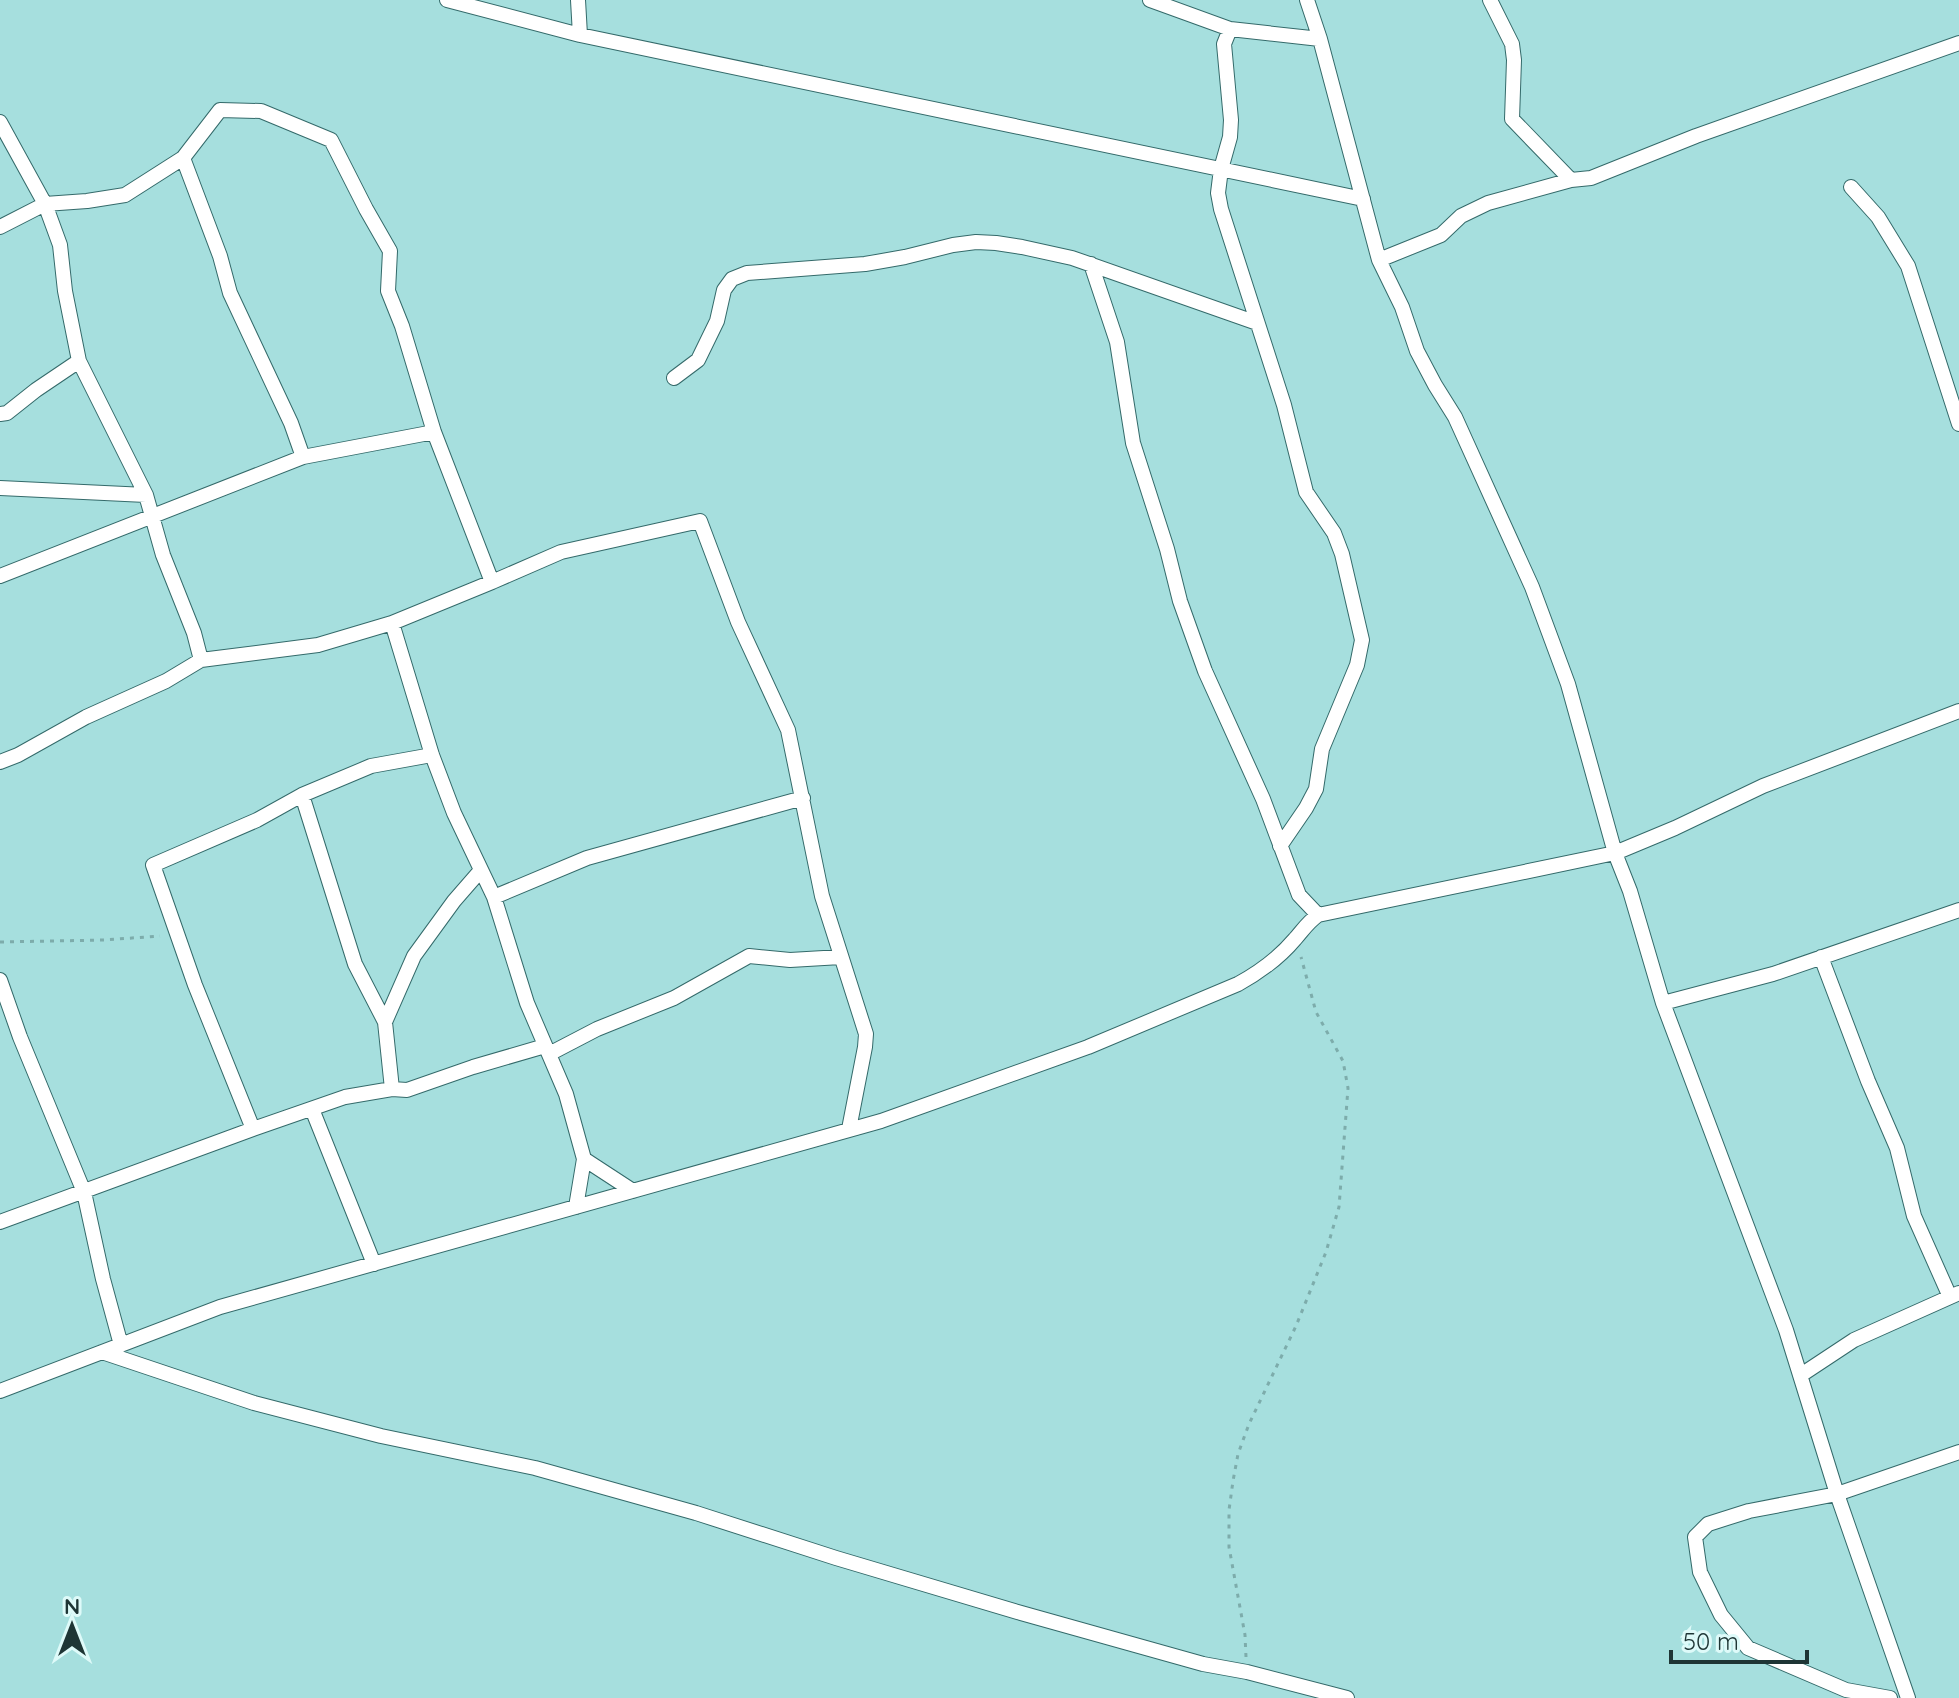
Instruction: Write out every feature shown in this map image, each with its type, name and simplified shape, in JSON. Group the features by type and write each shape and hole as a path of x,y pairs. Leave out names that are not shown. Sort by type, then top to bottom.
{"street":[{"path":"447,0 580,35 1363,199"},
{"path":"578,0 580,35"},
{"path":"1150,0 1230,29 1320,39"},
{"path":"1307,0 1379,260 1402,307 1417,351 1455,417 1532,587 1568,684 1615,853 1630,891 1663,1003 1786,1330 1837,1494 1908,1698"},
{"path":"1490,0 1512,44 1512,119 1571,180"},
{"path":"1230,29 1224,44 1231,120 1218,193 1221,209 1284,405 1306,492 1334,533 1342,554 1362,640 1357,665 1322,749 1316,789 1280,846"},
{"path":"1379,260 1441,235 1461,216 1488,203 1571,180 1591,178 1696,136 1959,43"},
{"path":"0,227 45,204 125,195 183,158 220,110 261,111 331,140 390,251 388,291 402,326 434,432 492,582"},
{"path":"0,122 45,204 60,245 65,291 79,361 146,495 163,555 194,633 201,660"},
{"path":"183,158 220,256 230,293 291,423 303,457"},
{"path":"1851,187 1878,217 1908,266 1959,424"},
{"path":"674,378 698,360 717,321 724,290 732,279 747,273 865,264 976,242 1022,247 1072,258 1257,323"},
{"path":"1091,264 1117,342 1133,443 1180,601 1205,671 1263,799 1299,895 1318,915"},
{"path":"0,414 7,413 79,361"},
{"path":"0,576 303,457 434,432"},
{"path":"0,488 146,495"},
{"path":"0,762 86,717 166,681 201,660 318,645 392,623 561,552 700,521 738,622 788,730 822,896 866,1034 849,1129"},
{"path":"392,623 432,755 454,813 494,897 527,1003 566,1094 584,1159 576,1207"},
{"path":"0,1391 220,1307 881,1121 1088,1047 1238,984 1275,960 1318,915 1615,853 1763,786 1959,711"},
{"path":"253,1129 195,985 153,865 371,766 432,755"},
{"path":"302,795 355,964 385,1022 392,1089"},
{"path":"494,897 587,858 803,798"},
{"path":"385,1022 414,956 481,870"},
{"path":"1663,1003 1773,974 1959,910"},
{"path":"0,1222 345,1097 392,1089 407,1090 473,1067 547,1050 674,998 749,956 790,960 841,957"},
{"path":"1801,1375 1854,1340 1954,1295 1914,1216 1897,1148 1821,957"},
{"path":"0,980 20,1037 84,1192 121,1345"},
{"path":"312,1109 374,1264"},
{"path":"584,1159 633,1191"},
{"path":"102,1352 254,1403 381,1436 535,1468 696,1513 1037,1617 1203,1664 1347,1698"},
{"path":"1890,1698 1846,1690 1748,1648 1721,1615 1700,1572 1695,1537 1708,1524 1749,1511 1837,1494 1959,1452"}],"path":[{"path":"0,942 178,935"},
{"path":"1247,1672 1245,1635 1229,1547 1233,1481 1238,1454 1249,1424 1296,1326 1326,1252 1339,1207 1348,1088 1343,1061 1316,1012 1296,938"}]}
